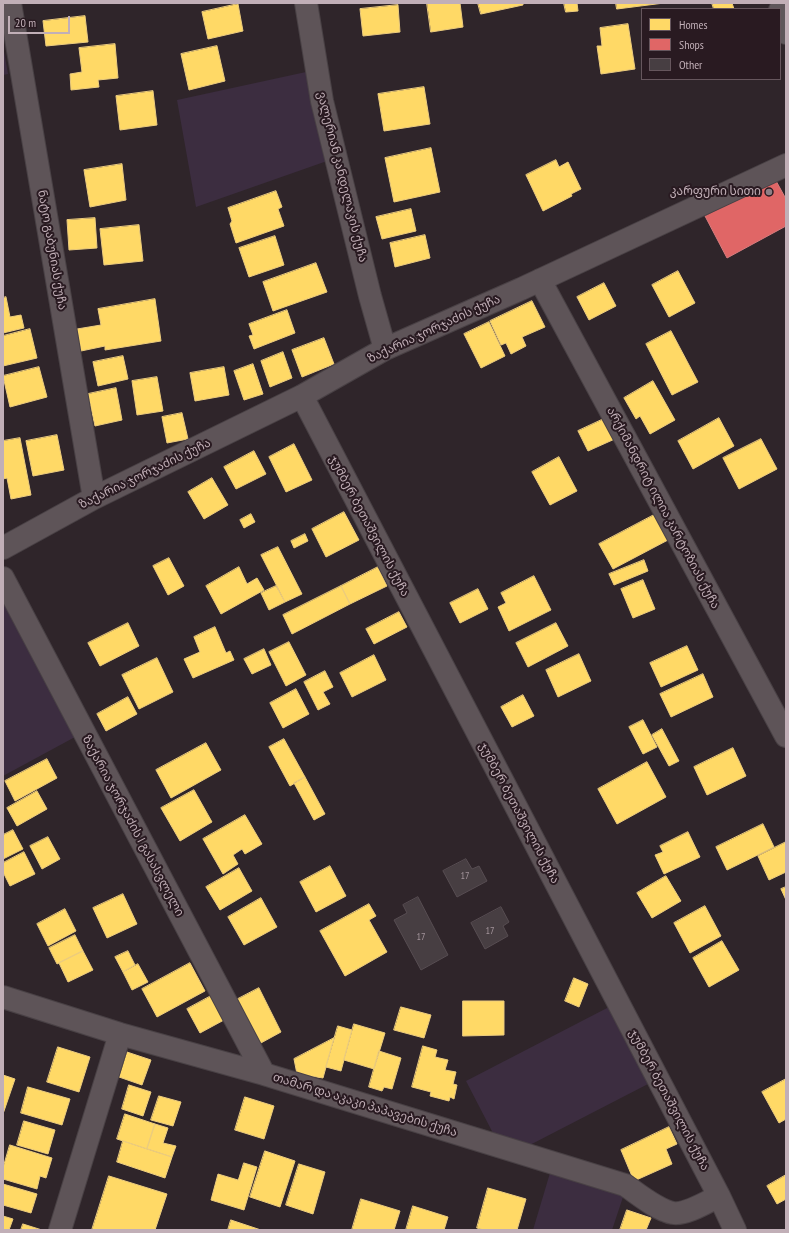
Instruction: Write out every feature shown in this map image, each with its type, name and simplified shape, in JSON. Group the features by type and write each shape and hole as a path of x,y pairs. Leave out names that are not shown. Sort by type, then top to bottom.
{"main road":[{"path":"781,14 786,33"}],"street":[{"name":"ნატო გაბუნიას ქუჩა","path":"10,3 94,498"},
{"name":"ვალერიან კანდელაკის ქუჩა","path":"306,3 322,101 370,296 385,349"},
{"name":"ზაქარია ჯორჯაძის ქუჩა","path":"3,548 94,498 302,396 385,349 540,280 786,165"},
{"name":"არქიმანდრიტ ილია კარტოზიას ქუჩა","path":"540,280 786,736"},
{"name":"ჯუმბერ ბეთაშვილის ქუჩა","path":"302,396 719,1196 735,1230"},
{"name":"ზაქარია ჯორჯაძის I გასასვლელი","path":"3,578 264,1074"},
{"name":"თამარ და აკაკი პაპავების ქუჩა","path":"3,997 120,1034 264,1074 625,1185 662,1210 674,1213 692,1209 719,1196"},
{"path":"60,1230 120,1034"}],"shaded area":[{"path":"3,46 8,74 3,75"},
{"path":"306,72 327,161 196,207 177,100"},
{"path":"3,595 75,737 3,776"},
{"path":"609,1007 648,1084 524,1148 495,1137 466,1081"},
{"path":"550,1173 624,1194 612,1230 533,1230"}],"building: Homes":[{"path":"427,3 460,3 463,27 431,32"},
{"path":"478,3 523,3 523,5 481,14"},
{"path":"564,3 577,3 578,11 566,12"},
{"path":"616,3 664,3 617,9"},
{"path":"712,3 732,3 734,8 714,8"},
{"path":"238,4 243,31 208,39 202,12"},
{"path":"398,5 400,32 363,36 360,9"},
{"path":"85,16 88,42 46,46 43,21"},
{"path":"628,24 635,69 601,74 597,46 602,46 600,28"},
{"path":"115,44 118,78 98,80 99,87 71,90 70,74 82,72 79,48"},
{"path":"217,46 225,81 189,90 181,54"},
{"path":"424,87 430,124 384,131 378,94"},
{"path":"153,91 157,125 120,130 116,96"},
{"path":"431,148 440,192 394,202 385,158"},
{"path":"556,160 559,167 568,162 581,189 571,194 572,196 543,211 526,175"},
{"path":"122,164 126,200 90,207 84,170"},
{"path":"276,191 282,207 278,209 284,226 236,243 230,224 232,221 228,208"},
{"path":"411,209 416,231 382,239 376,217"},
{"path":"95,218 97,248 69,250 67,220"},
{"path":"139,225 143,261 104,265 100,229"},
{"path":"425,235 430,258 395,267 390,243"},
{"path":"275,236 284,265 249,277 239,248"},
{"path":"316,263 327,292 273,311 263,282"},
{"path":"678,271 695,303 669,317 652,285"},
{"path":"604,283 616,306 589,320 577,297"},
{"path":"6,297 10,317 21,315 24,328 3,333 3,298"},
{"path":"155,299 161,341 105,350 105,346 81,351 77,329 101,325 98,309"},
{"path":"532,301 545,327 522,337 526,346 511,354 506,343 501,345 490,321"},
{"path":"287,310 295,333 254,349 249,336 253,335 249,324"},
{"path":"489,322 505,356 481,368 464,334"},
{"path":"30,329 37,358 3,366 3,336"},
{"path":"671,331 698,382 672,395 646,344"},
{"path":"324,338 334,364 302,377 292,350"},
{"path":"283,352 292,378 270,387 261,361"},
{"path":"123,356 128,379 98,386 93,362"},
{"path":"253,364 263,394 244,400 234,371"},
{"path":"39,367 47,397 10,407 3,376"},
{"path":"224,367 229,395 195,401 190,373"},
{"path":"157,377 163,411 137,415 132,381"},
{"path":"653,381 675,420 650,434 640,416 636,419 624,398"},
{"path":"116,388 122,420 95,426 88,394"},
{"path":"182,413 188,439 167,443 162,417"},
{"path":"608,417 617,438 588,451 578,431"},
{"path":"719,418 734,446 693,469 678,441"},
{"path":"57,435 64,470 33,476 26,441"},
{"path":"20,438 31,495 11,499 7,478 3,479 3,441"},
{"path":"761,439 777,469 739,489 723,458"},
{"path":"294,444 312,480 286,492 269,457"},
{"path":"254,451 266,474 236,489 224,467"},
{"path":"559,457 577,491 550,505 532,472"},
{"path":"212,478 228,505 204,519 188,492"},
{"path":"344,512 359,540 326,557 312,529"},
{"path":"251,514 255,522 244,528 240,520"},
{"path":"654,515 668,540 613,569 599,544"},
{"path":"305,534 308,541 294,548 291,541"},
{"path":"278,547 302,594 285,602 261,555"},
{"path":"169,558 184,586 168,595 153,566"},
{"path":"644,560 648,571 614,585 609,574"},
{"path":"239,567 247,584 257,578 264,590 221,614 206,586"},
{"path":"378,567 387,586 350,604 341,586"},
{"path":"534,576 551,610 509,631 498,607 506,603 501,593"},
{"path":"643,580 655,609 633,618 621,589"},
{"path":"276,586 285,602 269,610 261,593"},
{"path":"341,586 350,604 292,634 283,615"},
{"path":"478,589 488,609 460,623 450,603"},
{"path":"399,612 407,627 374,644 366,629"},
{"path":"128,623 139,646 100,666 88,643"},
{"path":"556,623 568,646 528,667 516,643"},
{"path":"215,627 226,653 230,651 234,660 193,678 184,659 200,652 194,637"},
{"path":"289,642 306,675 286,686 269,652"},
{"path":"687,646 698,670 661,687 650,663"},
{"path":"264,649 271,665 252,674 244,659"},
{"path":"579,654 591,681 558,697 546,670"},
{"path":"374,655 386,680 352,697 340,673"},
{"path":"157,658 173,692 139,709 122,675"},
{"path":"325,671 333,687 323,692 330,704 318,710 304,682"},
{"path":"703,674 713,697 671,717 660,694"},
{"path":"296,689 309,714 283,728 270,703"},
{"path":"523,695 534,716 512,727 501,707"},
{"path":"128,697 137,714 106,731 97,714"},
{"path":"643,720 657,747 643,754 629,727"},
{"path":"662,729 679,761 669,766 652,735"},
{"path":"284,739 305,777 290,786 269,747"},
{"path":"206,743 221,770 171,798 156,770"},
{"path":"733,748 746,776 707,795 694,767"},
{"path":"47,759 57,778 15,801 5,781"},
{"path":"647,762 666,797 617,824 598,789"},
{"path":"305,777 325,814 314,820 294,783"},
{"path":"194,790 212,822 180,841 161,808"},
{"path":"37,791 47,809 17,826 7,808"},
{"path":"245,815 262,844 245,854 242,849 233,855 238,864 223,874 203,839"},
{"path":"763,824 774,847 727,870 716,847"},
{"path":"13,830 23,849 3,859 3,835"},
{"path":"688,832 700,857 664,874 655,855 663,852 660,846"},
{"path":"48,837 60,859 42,869 30,846"},
{"path":"786,842 786,872 769,880 758,856"},
{"path":"24,852 35,874 10,886 3,872 3,863"},
{"path":"330,866 346,896 316,912 300,882"},
{"path":"239,868 252,891 220,910 206,887"},
{"path":"666,876 681,901 652,918 637,893"},
{"path":"786,887 786,900 781,889"},
{"path":"123,894 137,924 107,938 93,908"},
{"path":"261,898 277,927 244,945 228,917"},
{"path":"369,904 376,916 369,920 387,952 345,976 320,931"},
{"path":"705,906 721,936 690,953 674,923"},
{"path":"65,909 76,931 48,946 37,924"},
{"path":"75,935 83,951 57,964 49,948"},
{"path":"722,941 739,970 709,987 693,958"},
{"path":"83,951 93,970 68,982 59,963"},
{"path":"128,951 135,965 123,972 115,957"},
{"path":"190,963 205,991 157,1017 142,989"},
{"path":"138,964 148,982 132,990 123,972"},
{"path":"574,978 588,984 579,1007 565,1001"},
{"path":"259,988 281,1032 259,1044 236,1000"},
{"path":"211,996 224,1020 200,1033 187,1009"},
{"path":"463,1001 504,1001 504,1035 463,1036"},
{"path":"401,1007 431,1015 424,1038 394,1030"},
{"path":"354,1024 385,1033 374,1069 344,1060"},
{"path":"338,1026 352,1030 341,1071 326,1067"},
{"path":"334,1038 323,1078 297,1074 294,1059"},
{"path":"423,1046 437,1050 435,1057 448,1060 445,1070 456,1072 453,1084 457,1085 454,1099 450,1097 449,1101 430,1096 431,1092 412,1087"},
{"path":"58,1047 90,1057 79,1092 47,1082"},
{"path":"379,1051 401,1058 392,1089 384,1087 382,1091 369,1087"},
{"path":"127,1052 151,1060 142,1085 119,1077"},
{"path":"3,1075 15,1079 3,1114"},
{"path":"786,1079 786,1119 779,1123 762,1092"},
{"path":"129,1085 151,1092 143,1116 122,1109"},
{"path":"28,1087 70,1099 62,1125 21,1113"},
{"path":"159,1096 181,1102 173,1126 151,1120"},
{"path":"245,1097 274,1106 264,1139 235,1130"},
{"path":"125,1114 155,1124 147,1149 117,1139"},
{"path":"24,1121 55,1130 48,1154 17,1145"},
{"path":"155,1124 168,1128 163,1143 176,1146 172,1157 147,1149"},
{"path":"669,1127 677,1144 666,1149 672,1164 634,1181 621,1150"},
{"path":"123,1141 172,1157 165,1178 117,1162"},
{"path":"10,1145 52,1158 46,1178 40,1176 37,1189 3,1179 3,1168"},
{"path":"265,1151 295,1161 280,1207 250,1197"},
{"path":"244,1163 257,1167 244,1210 211,1200 218,1174 238,1180"},
{"path":"299,1164 325,1172 313,1214 286,1205"},
{"path":"786,1175 786,1199 777,1204 767,1186"},
{"path":"109,1176 167,1194 155,1230 92,1230"},
{"path":"3,1184 37,1194 31,1213 3,1205"},
{"path":"488,1188 526,1199 517,1230 484,1230 477,1228"},
{"path":"361,1199 400,1211 394,1230 352,1230"},
{"path":"413,1206 448,1217 444,1230 406,1230"},
{"path":"627,1210 651,1218 646,1230 620,1230"},
{"path":"3,1216 13,1219 9,1230 3,1230"},
{"path":"231,1220 261,1230 228,1230"},
{"path":"23,1224 42,1230 21,1230"}],"building: Shops":[{"path":"775,179 786,199 786,226 727,258 705,216"}],"building: Other":[{"path":"466,859 472,869 479,866 487,881 457,897 443,871"},
{"path":"418,897 448,955 421,970 394,920 407,913 403,905"},
{"path":"501,907 509,922 503,926 508,936 485,949 471,923"}],"place":[{"name":"კარფური სითი","path":"769,192"}]}
